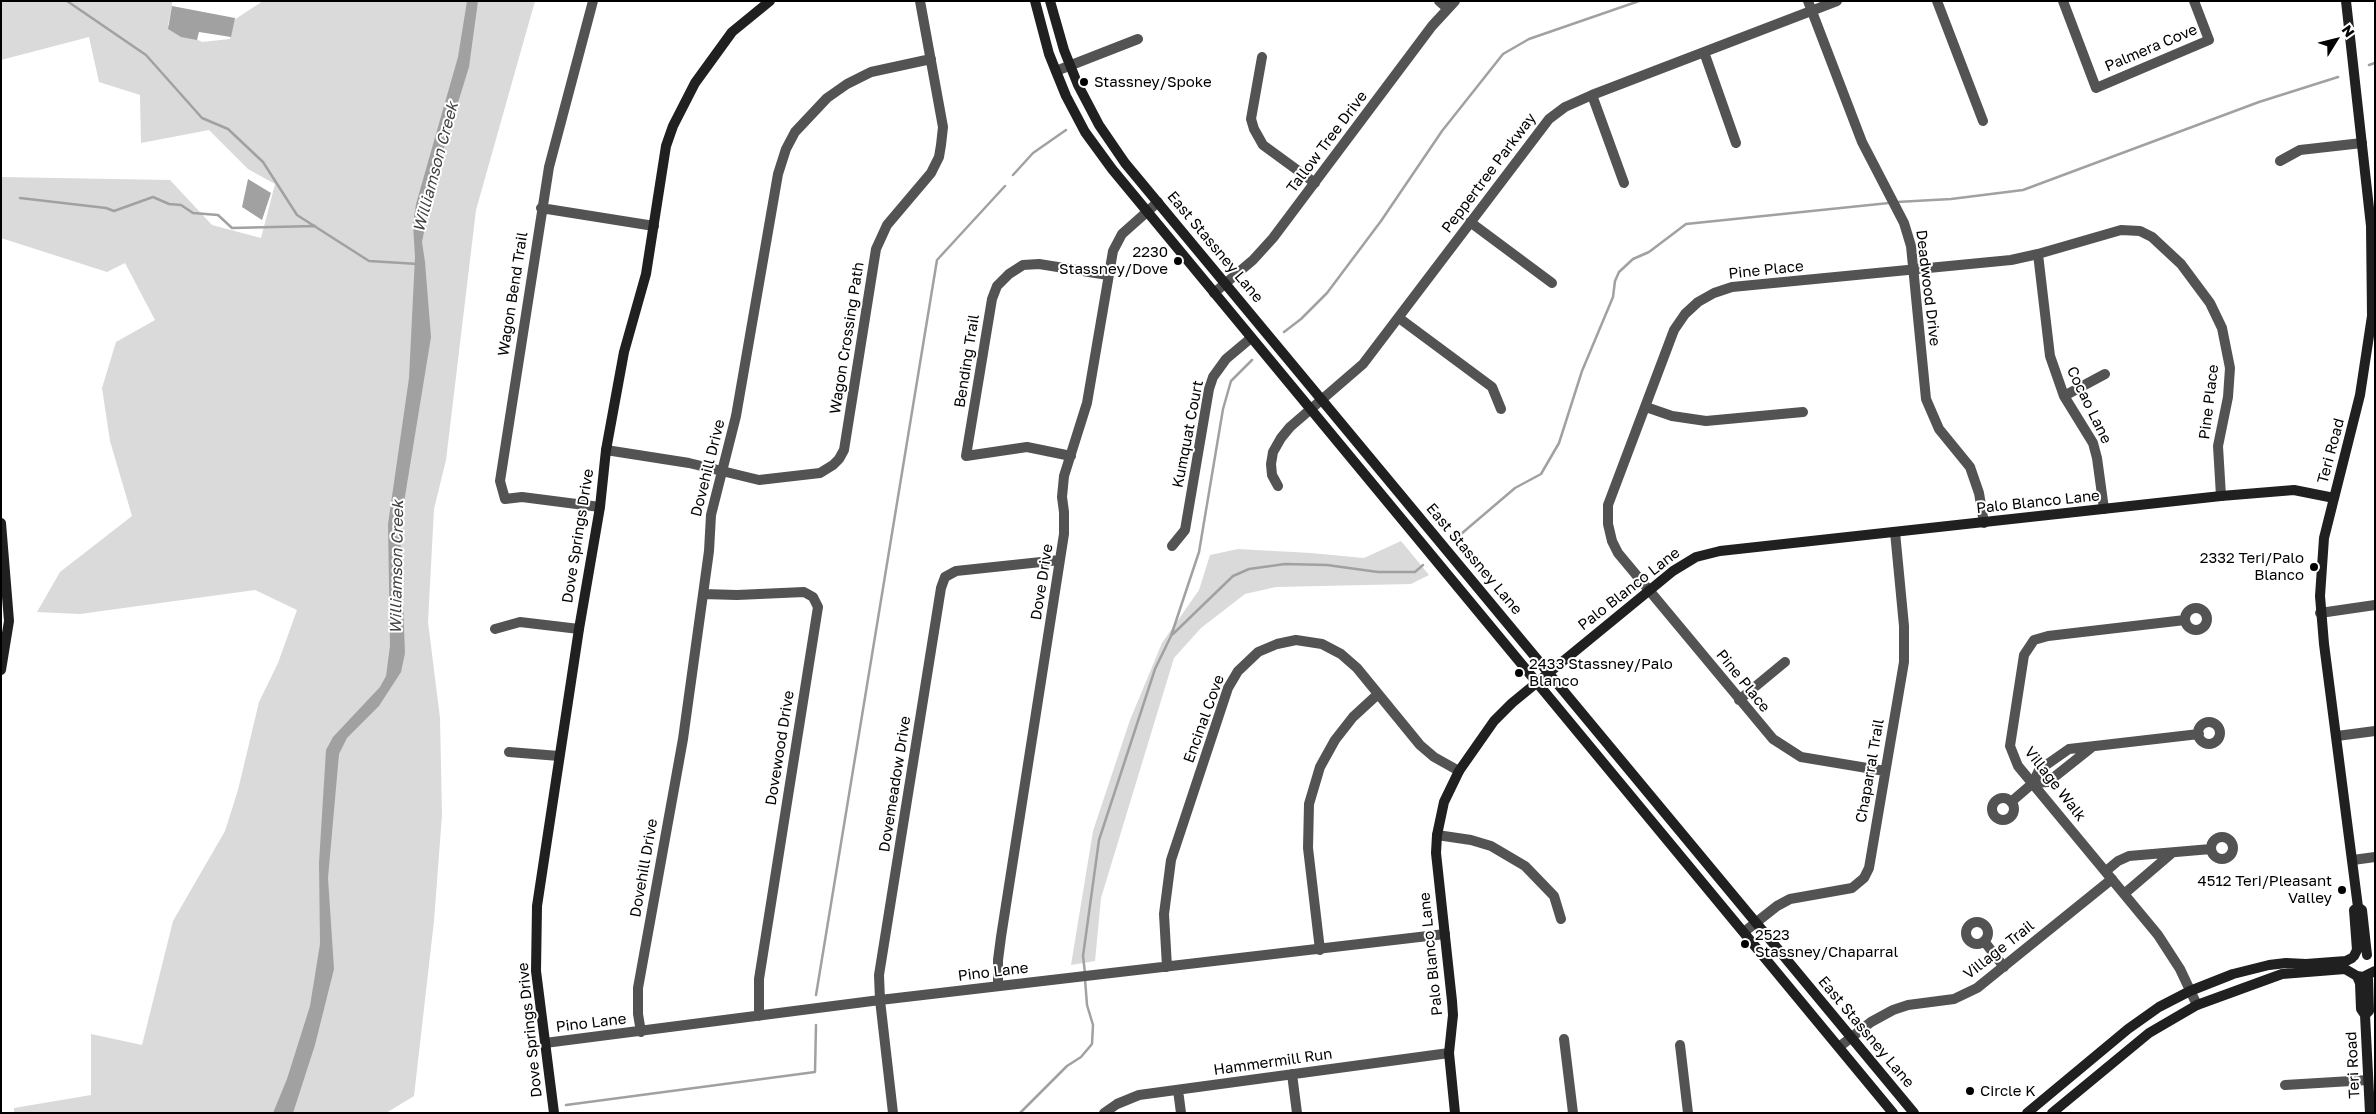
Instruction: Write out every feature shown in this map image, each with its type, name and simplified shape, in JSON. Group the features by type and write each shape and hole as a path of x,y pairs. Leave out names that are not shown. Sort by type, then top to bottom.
{"street":[{"name":"Wagon Bend Trail","path":"594,1 548,167 500,481 505,499 522,497 600,507"},
{"name":"Dove Springs Drive","path":"554,1113 536,971 536,906 600,507 606,450 624,352 646,274 666,146 684,103 695,83 732,32 770,1"},
{"name":"Wagon Crossing Path","path":"606,450 689,463 759,480 820,473 834,465 844,450 876,249 887,225 931,173 939,157 943,127 920,1"},
{"name":"East Stassney Lane","path":"1035,1 1043,34 1056,71 1085,132 1146,212 1893,1113"},
{"name":"East Stassney Lane","path":"1050,1 1058,32 1070,65 1085,99 1107,137 1158,202 1914,1113"},
{"name":"Peppertree Parkway","path":"1278,486 1272,475 1273,452 1290,427 1363,364 1542,126 1565,107 1592,95 1704,52 1810,6 1837,1"},
{"path":"1937,1 1983,120"},
{"name":"Palmera Cove","path":"2063,1 2096,88 2209,40 2194,1"},
{"name":"Teri Road","path":"2346,1 2373,226 2373,286 2369,345 2356,417 2334,498 2322,552 2320,613 2354,860 2358,907 2362,910 2371,958"},
{"name":"Tallow Tree Drive","path":"1214,293 1264,249 1316,183 1447,3"},
{"name":"Deadwood Drive","path":"1810,6 1862,142 1897,208 1908,234 1926,399 1936,424 1970,467 1980,493 1984,523"},
{"path":"1056,71 1138,39"},
{"path":"1704,52 1736,143"},
{"path":"1262,57 1251,119 1254,129 1264,145 1316,183"},
{"name":"Dovehill Drive","path":"641,1032 638,988 683,739 704,594 711,515 736,416 778,174 786,149 795,132 827,98 847,84 871,72 931,59"},
{"path":"1592,95 1624,183"},
{"path":"2280,161 2300,150 2362,143"},
{"name":"Dove Drive","path":"998,986 1001,937 1064,534 1062,496 1064,476 1087,402 1113,251 1122,234 1158,202"},
{"path":"541,208 654,226"},
{"path":"1470,222 1552,283"},
{"name":"Pine Place","path":"1885,772 1796,755 1773,740 1618,553 1610,535 1608,505 1674,330 1685,314 1706,297 1732,288 2011,260 2121,230 2135,230 2148,234 2162,246 2197,285 2217,316 2229,355 2230,382 2218,446 2221,496"},
{"name":"Cocao Lane","path":"2038,254 2050,356 2064,396 2093,443 2097,458 2104,510"},
{"name":"Bending Trail","path":"1070,456 1028,447 966,456 992,298 997,286 1009,274 1023,265 1039,264 1108,275"},
{"path":"1399,318 1492,387 1501,409"},
{"name":"Kumquat Court","path":"1172,546 1185,530 1209,389 1213,377 1226,359 1254,341"},
{"path":"2064,396 2105,374"},
{"path":"1646,408 1672,416 1706,421 1804,412"},
{"name":"Palo Blanco Lane","path":"1455,1113 1450,1053 1453,1015 1437,872 1437,835 1444,802 1459,772 1494,721 1548,672 1685,562 1708,554 2221,496 2294,490 2334,498"},
{"path":"1,523 9,621 1,670"},
{"name":"Chaparral Trail","path":"1744,932 1777,906 1790,899 1847,890 1864,878 1870,864 1904,662 1905,644 1895,532"},
{"name":"Dovemeadow Drive","path":"893,1113 880,1000 879,975 941,588 945,577 956,570 1060,560"},
{"name":"Dovewood Drive","path":"704,594 737,595 804,592 814,597 818,607 759,978 759,1016"},
{"path":"2320,613 2375,605"},
{"name":"Village Walk","path":"2185,620 2040,637 2031,643 2024,656 2010,746 2014,759 2170,953 2197,1005"},
{"path":"495,629 520,622 579,629"},
{"name":"Encinal Cove","path":"1167,967 1164,914 1171,860 1228,688 1238,671 1258,652 1276,644 1296,640 1314,642 1332,649 1345,657 1426,752 1459,772"},
{"path":"1739,700 1784,662"},
{"path":"1320,950 1308,848 1309,804 1320,767 1334,740 1353,717 1378,694"},
{"path":"2336,736 2375,731"},
{"path":"2011,802 2033,783 2048,782 2092,746 2199,734"},
{"path":"509,752 559,756"},
{"path":"1437,835 1471,840 1509,855 1539,878 1554,896 1561,919"},
{"name":"Village Trail","path":"1839,1047 1878,1017 1893,1010 1962,996 1977,988 2004,967 2129,856 2211,849"},
{"path":"2124,894 2172,853"},
{"path":"2354,860 2375,857"},
{"name":"Teri Road","path":"2353,957 2357,946 2354,910 2358,907"},
{"name":"Pino Lane","path":"545,1043 880,1000 1445,934"},
{"path":"1984,941 2004,967"},
{"path":"2027,1113 2136,1023 2190,991 2234,974 2269,966 2286,963 2306,964 2346,961 2360,954 2371,958 2374,967 2371,974 2354,974 2347,969 2282,974 2197,1005 2149,1033 2052,1113"},
{"path":"2353,957 2350,967 2354,974"},
{"name":"Teri Road","path":"2354,974 2360,983 2361,1009 2365,1015 2370,1113"},
{"name":"Teri Road","path":"2365,1015 2369,1011 2371,974"},
{"path":"1564,1039 1573,1113"},
{"path":"1680,1045 1688,1113"},
{"name":"Hammermill Run","path":"1104,1113 1128,1098 1450,1053"},
{"path":"1292,1074 1296,1113"},
{"path":"2285,1085 2368,1080"},
{"path":"1178,1090 1182,1113"}],"shaded area":[{"path":"1,1 172,1 168,25 202,42 230,39 234,20 263,1 535,1 476,210 446,460 434,509 428,622 440,718 442,815 434,921 414,1096 386,1113 14,1113 14,1108 91,1095 91,1034 142,1045 173,921 225,831 238,790 259,702 278,663 297,610 255,590 80,614 37,612 60,572 132,516 110,441 102,388 116,342 155,320 125,263 107,272 1,238 1,177 170,180 212,225 261,238 275,184 248,169 209,130 141,143 140,95 99,82 89,37 1,60"},
{"path":"1401,541 1429,575 1411,584 1276,587 1245,594 1201,628 1174,658 1101,898 1095,961 1071,965 1093,831 1130,720 1162,643 1199,590 1210,555 1238,549 1364,558"}],"water":[{"name":"Williamson Creek","path":"467,1 478,1 469,67 435,177 422,242 431,337 400,527 405,653 401,672 379,706 347,738 339,754 328,878 334,969 315,1045 293,1113 273,1113 287,1079 310,1006 320,944 319,863 326,750 333,737 380,687 386,676 390,646 388,524 409,378 415,257 413,224 416,204 458,57"},
{"path":"172,6 235,18 231,37 199,32 197,40 181,37 168,29"},
{"path":"248,179 271,193 262,220 242,207"}],"waterway":[{"path":"67,1 146,55 202,118 228,129 263,162 297,215 369,261 418,264"},
{"path":"1284,332 1301,319 1327,293 1381,221 1442,131 1503,54 1529,39 1639,1"},
{"path":"2369,65 2375,63"},
{"path":"1897,202 1951,199 2023,190 2259,102 2338,77"},
{"path":"1013,175 1033,153 1066,130"},
{"path":"816,995 937,260 1005,186"},
{"path":"20,198 106,208 114,211 153,197 169,204 181,205 193,213 218,215 232,228 315,226"},
{"path":"1454,540 1515,488 1541,474 1559,443 1582,371 1613,297 1615,281 1619,272 1633,259 1649,252 1686,224 1889,203"},
{"path":"1085,973 1083,956 1099,840 1155,669 1171,636 1199,552 1223,409 1231,381 1252,360"},
{"path":"1173,634 1233,576 1249,569 1285,564 1327,565 1378,572 1415,572 1423,565"},
{"path":"1020,1113 1067,1066 1081,1057 1092,1044 1093,1025 1087,1005 1085,979"},
{"path":"566,1105 815,1072 816,1025"}],"place":[{"name":"Stassney/Spoke","path":"1084,82"},
{"name":"2230 Stassney/Dove","path":"1178,261"},
{"name":"2332 Teri/Palo Blanco","path":"2314,567"},
{"name":"2433 Stassney/Palo Blanco","path":"1519,673"},
{"name":"4512 Teri/Pleasant Valley","path":"2342,890"},
{"name":"2523 Stassney/Chaparral","path":"1745,944"},
{"name":"Circle K","path":"1970,1091"}]}
